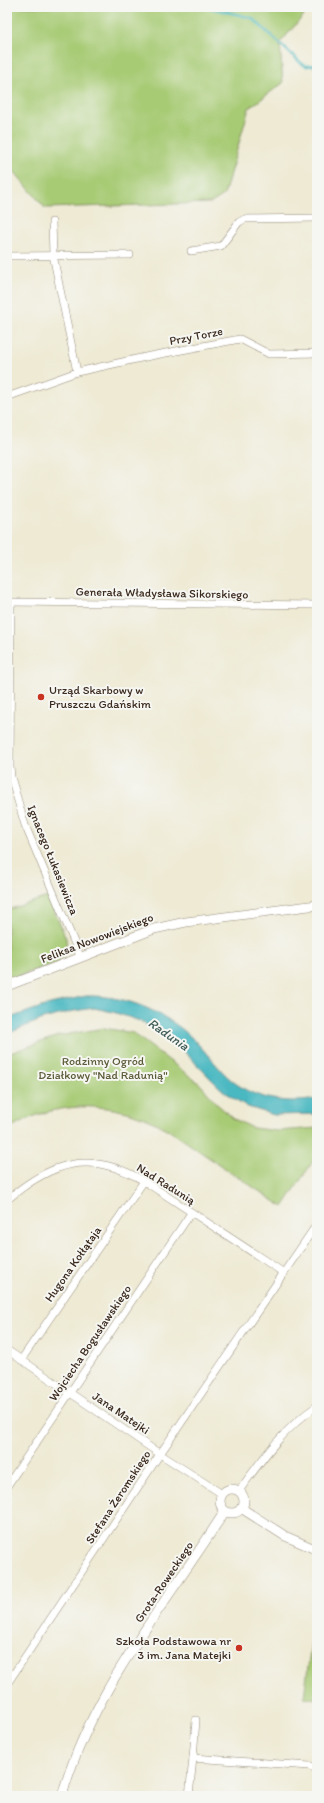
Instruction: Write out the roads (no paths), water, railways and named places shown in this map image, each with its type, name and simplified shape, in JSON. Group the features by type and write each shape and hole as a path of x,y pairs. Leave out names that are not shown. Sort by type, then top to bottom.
{"street":[{"path":"191,251 221,246 239,222 245,220 317,218"},
{"path":"52,222 53,255 77,372"},
{"path":"7,256 130,255"},
{"name":"Przy Torze","path":"7,397 77,372 240,339 269,354 317,353"},
{"name":"Generała Władysława Sikorskiego","path":"9,602 317,604"},
{"name":"Ignacego Łukasiewicza","path":"9,602 11,777 25,824 80,956"},
{"name":"Feliksa Nowowiejskiego","path":"7,986 141,932 160,927 186,922 317,905"},
{"name":"Nad Radunią","path":"7,1200 24,1185 59,1167 77,1163 98,1164 114,1167 144,1181 284,1273"},
{"name":"Hugona Kołłątaja","path":"21,1360 144,1181"},
{"name":"Wojciecha Bogusławskiego","path":"7,1486 191,1213"},
{"name":"Stefana Żeromskiego","path":"7,1684 160,1454 317,1224"},
{"name":"Jana Matejki","path":"7,1350 160,1454 222,1494"},
{"path":"239,1491 281,1436 296,1422 317,1407"},
{"path":"229,1489 239,1491 243,1499 241,1508 232,1513 225,1511 220,1501 222,1494 229,1489"},
{"path":"241,1508 285,1536 317,1550"},
{"name":"Grota-Roweckiego","path":"62,1796 71,1766 104,1694 225,1511"},
{"path":"189,1796 196,1720"},
{"path":"193,1758 310,1766 317,1769"}],"water":[{"name":"Radunia","path":"86,996 99,996 125,1000 161,1015 182,1029 198,1044 222,1071 242,1088 265,1097 278,1100 304,1101 317,1099 317,1114 274,1115 248,1107 227,1094 172,1039 140,1021 113,1012 94,1008 74,1011 43,1019 7,1034 7,1019 50,1004"}],"waterway":[{"path":"206,7 252,18 301,63 306,66 317,65"},
{"path":"227,12 228,7"}],"place":[{"name":"Urząd Skarbowy w Pruszczu Gdańskim","path":"41,697"},
{"name":"Szkoła Podstawowa nr 3 im. Jana Matejki","path":"239,1648"}],"park label":[{"name":"Rodzinny Ogród Działkowy \"Nad Radunią\"","path":"103,1068"}]}
